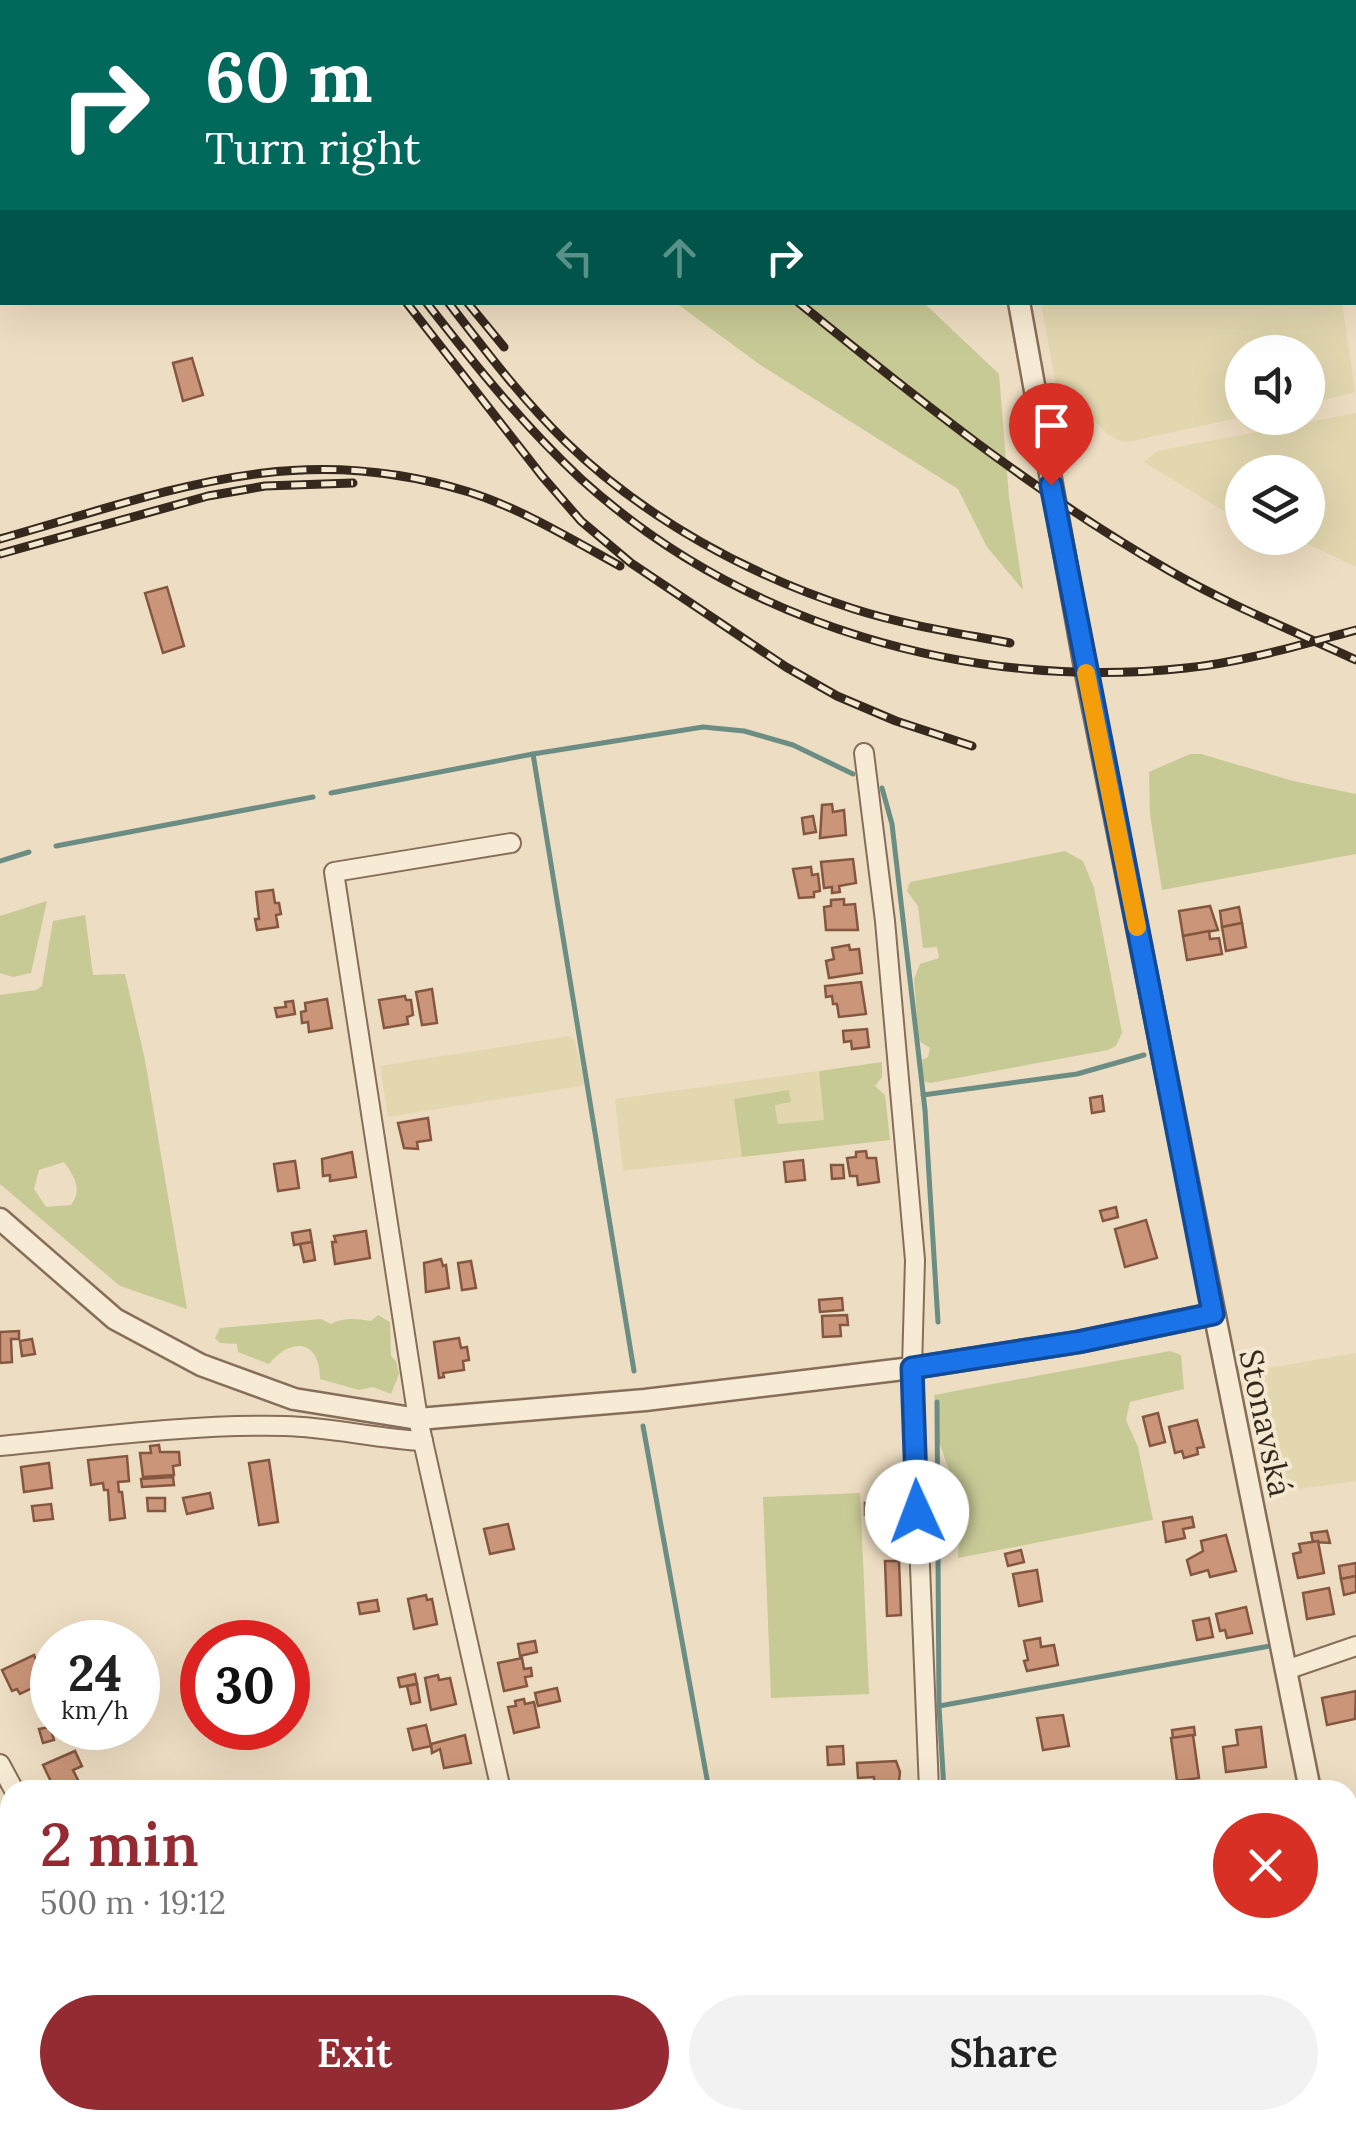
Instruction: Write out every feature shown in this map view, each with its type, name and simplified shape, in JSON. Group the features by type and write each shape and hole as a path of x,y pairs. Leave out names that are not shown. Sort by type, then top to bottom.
{"street":[{"name":"Stonavská","path":"1019,305 1086,673 1308,1780"},
{"path":"864,753 885,921 916,1260 912,1368 930,1780"},
{"path":"499,1780 418,1419 334,872 511,844"},
{"path":"0,1219 115,1318 201,1366 294,1399 418,1419 645,1400 912,1368 1078,1342 1213,1314"},
{"path":"0,1446 222,1426 290,1426 423,1441"},
{"path":"1286,1670 1356,1646"}],"shaded area":[{"path":"1041,305 1342,305 1355,392 1325,400 1325,335 1225,335 1225,421 1127,442 1108,434 1056,385"},
{"path":"1356,413 1356,567 1325,552 1325,455 1225,455 1225,512 1144,462 1157,451 1241,435 1325,435 1325,419"},
{"path":"570,1036 585,1083 580,1086 388,1117 380,1066"},
{"path":"819,1071 825,1120 778,1125 775,1104 735,1099 742,1157 623,1171 615,1099"},
{"path":"1356,1353 1356,1481 1271,1493 1255,1380 1257,1370"}],"green space":[{"path":"679,305 926,305 999,374 1009,497 1023,590 987,547 958,489 759,364"},
{"path":"1190,754 1356,794 1356,854 1162,890 1150,815 1149,772"},
{"path":"1065,851 1083,861 1094,888 1122,1033 1116,1046 930,1083 924,1081 920,1061 928,1057 930,1048 919,1041 914,979 920,964 939,958 937,947 923,948 918,906 907,891 910,882"},
{"path":"47,901 31,973 13,977 0,973 0,916"},
{"path":"85,915 93,975 125,974 145,1060 187,1309 120,1286 0,1184 0,995 42,986 53,921","holes":["64,1162 76,1183 75,1199 71,1205 46,1207 34,1189 39,1170"]},
{"path":"882,1062 882,1077 875,1086 885,1095 890,1140 742,1157 734,1099 789,1090 791,1102 775,1105 778,1124 824,1120 819,1071"},
{"path":"378,1315 390,1322 391,1356 399,1374 391,1394 373,1387 359,1390 320,1379 315,1356 303,1346 286,1349 269,1364 238,1352 237,1344 220,1343 215,1338 220,1328 321,1319 331,1324 346,1319 371,1321"},
{"path":"1170,1351 1181,1355 1184,1389 1130,1402 1126,1420 1138,1447 1153,1520 958,1558 960,1526 950,1473 938,1439 934,1395"},
{"path":"860,1493 869,1694 771,1698 763,1497"}],"building":[{"path":"192,358 203,395 183,401 173,363"},
{"path":"167,587 184,646 163,653 145,593"},
{"path":"832,804 833,812 844,810 846,835 820,838 822,805"},
{"path":"813,816 816,832 804,834 802,818"},
{"path":"853,859 856,883 839,886 840,892 824,888 821,862"},
{"path":"811,867 812,875 818,874 820,891 814,892 814,897 799,898 793,869"},
{"path":"273,890 281,914 276,915 278,927 257,930 256,892"},
{"path":"844,899 844,905 855,904 858,930 826,930 824,907 831,906 831,900"},
{"path":"1210,906 1218,930 1183,936 1179,911"},
{"path":"1239,907 1242,923 1222,927 1220,911"},
{"path":"1242,923 1246,947 1226,951 1222,927"},
{"path":"1209,931 1210,939 1219,938 1222,954 1187,960 1183,936"},
{"path":"849,945 850,950 859,949 862,973 829,978 826,961 834,959 832,948"},
{"path":"861,982 866,1014 839,1017 832,996 826,997 825,986"},
{"path":"432,989 437,1023 422,1025 416,992"},
{"path":"405,996 411,1000 413,1015 407,1017 408,1024 384,1028 379,1000"},
{"path":"327,999 332,1028 309,1032 308,1022 302,1023 305,1003"},
{"path":"293,1001 295,1014 277,1017 275,1008 286,1007 285,1002"},
{"path":"867,1029 869,1047 852,1049 851,1041 844,1042 843,1031"},
{"path":"1102,1096 1104,1111 1092,1113 1090,1098"},
{"path":"428,1118 431,1140 417,1142 418,1149 404,1148 398,1123"},
{"path":"866,1151 867,1158 876,1158 879,1182 858,1185 857,1176 850,1176 847,1158"},
{"path":"352,1152 356,1177 330,1181 330,1175 323,1176 322,1159"},
{"path":"803,1160 805,1180 786,1182 784,1162"},
{"path":"295,1161 299,1188 278,1191 274,1164"},
{"path":"831,1165 843,1165 844,1178 832,1179"},
{"path":"1116,1207 1118,1217 1103,1221 1100,1211"},
{"path":"1146,1220 1157,1258 1125,1267 1115,1229"},
{"path":"310,1230 312,1242 294,1245 292,1233"},
{"path":"366,1231 370,1258 335,1264 334,1236"},
{"path":"312,1242 315,1260 304,1262 300,1244"},
{"path":"441,1259 446,1265 449,1288 426,1292 424,1263"},
{"path":"471,1261 476,1288 462,1290 458,1263"},
{"path":"842,1298 843,1310 820,1312 819,1300"},
{"path":"847,1315 848,1325 840,1325 841,1336 823,1337 822,1316"},
{"path":"19,1331 19,1339 11,1339 12,1362 0,1363 0,1332"},
{"path":"459,1338 461,1348 467,1347 469,1360 463,1361 464,1370 443,1373 444,1377 439,1378 434,1342"},
{"path":"32,1339 35,1354 22,1356 20,1341"},
{"path":"1158,1413 1165,1442 1150,1446 1143,1417"},
{"path":"1197,1420 1204,1447 1197,1448 1198,1454 1184,1458 1182,1451 1175,1453 1169,1427"},
{"path":"159,1445 160,1452 179,1452 180,1465 173,1466 174,1475 143,1477 140,1453 151,1453 150,1446"},
{"path":"127,1456 129,1481 118,1482 125,1518 110,1520 108,1490 104,1490 103,1483 91,1485 88,1460"},
{"path":"269,1460 278,1522 259,1525 249,1463"},
{"path":"49,1463 52,1488 24,1492 21,1467"},
{"path":"173,1477 174,1485 142,1487 141,1479"},
{"path":"210,1493 213,1508 187,1514 183,1498"},
{"path":"147,1498 165,1498 165,1511 148,1511"},
{"path":"894,1502 895,1514 865,1515 865,1503"},
{"path":"51,1504 53,1519 34,1521 32,1506"},
{"path":"1192,1517 1194,1527 1183,1529 1185,1538 1166,1542 1163,1522"},
{"path":"508,1524 514,1549 490,1554 484,1529"},
{"path":"1327,1531 1330,1543 1313,1542 1311,1533"},
{"path":"1226,1535 1236,1571 1210,1577 1208,1570 1191,1575 1187,1560 1203,1551 1201,1541"},
{"path":"1318,1541 1324,1573 1298,1578 1293,1554 1301,1552 1299,1544"},
{"path":"1021,1550 1024,1562 1008,1566 1005,1554"},
{"path":"885,1561 899,1561 901,1615 887,1616"},
{"path":"1356,1563 1356,1576 1341,1579 1339,1566"},
{"path":"1037,1570 1042,1601 1019,1606 1013,1574"},
{"path":"1356,1576 1356,1592 1344,1595 1341,1579"},
{"path":"1329,1588 1334,1614 1307,1619 1303,1593"},
{"path":"426,1595 427,1600 432,1599 437,1624 414,1629 408,1599"},
{"path":"377,1600 379,1611 360,1614 358,1603"},
{"path":"1246,1607 1252,1633 1227,1638 1225,1630 1220,1631 1216,1614"},
{"path":"1209,1618 1213,1637 1197,1640 1193,1621"},
{"path":"1040,1638 1041,1647 1054,1645 1058,1665 1027,1671 1024,1641"},
{"path":"535,1641 537,1652 520,1656 518,1644"},
{"path":"30,1657 30,1689 20,1694 17,1689 12,1691 2,1670"},
{"path":"522,1658 524,1669 531,1668 532,1676 525,1677 527,1686 504,1691 498,1663"},
{"path":"415,1674 417,1684 400,1687 398,1678"},
{"path":"438,1675 439,1680 450,1678 456,1704 431,1710 425,1678"},
{"path":"417,1684 420,1702 411,1704 407,1686"},
{"path":"557,1688 560,1701 538,1706 535,1693"},
{"path":"1356,1691 1355,1719 1327,1725 1322,1698"},
{"path":"524,1699 525,1704 534,1702 539,1727 514,1733 508,1707"},
{"path":"1063,1715 1069,1746 1043,1750 1037,1718"},
{"path":"426,1725 431,1746 413,1750 408,1729"},
{"path":"1194,1727 1195,1735 1173,1738 1172,1730"},
{"path":"1261,1727 1266,1767 1226,1772 1223,1747 1238,1745 1236,1730"},
{"path":"465,1735 471,1763 444,1768 440,1749 432,1753 431,1744"},
{"path":"1193,1735 1199,1778 1177,1780 1171,1738"},
{"path":"843,1746 844,1764 828,1765 827,1747"},
{"path":"75,1751 82,1766 73,1770 78,1780 50,1780 43,1765"},
{"path":"896,1761 899,1780 858,1778 857,1763"}],"waterway":[{"path":"331,793 533,754 703,727 744,731 793,745 853,774"},
{"path":"533,754 634,1371"},
{"path":"882,788 892,824 925,1110 938,1322"},
{"path":"56,846 313,797"},
{"path":"0,861 29,852"},
{"path":"923,1095 1077,1074 1144,1055"},
{"path":"937,1402 939,1706 943,1780"},
{"path":"643,1426 707,1780"},
{"path":"939,1706 1270,1646"}],"railway":[{"path":"408,305 542,476 581,521 631,563 786,667 837,696 972,746"},
{"path":"428,305 539,437 581,479 645,530 714,574 787,609 864,637 943,657 1024,669 1105,673 1229,662 1356,630"},
{"path":"450,305 519,391 566,442 629,496 700,542 776,580 854,609 1010,643"},
{"path":"469,305 504,347"},
{"path":"802,305 978,444 1120,541 1215,595 1356,660"},
{"path":"0,539 176,489 288,471 345,470 405,477 469,492 527,516 620,566"},
{"path":"0,554 208,496 265,486 353,483"}],"slow traffic":[{"path":"1086,673 1137,927"}],"route":[{"path":"917,1512 912,1368 1078,1342 1213,1314 1051,485"}]}
